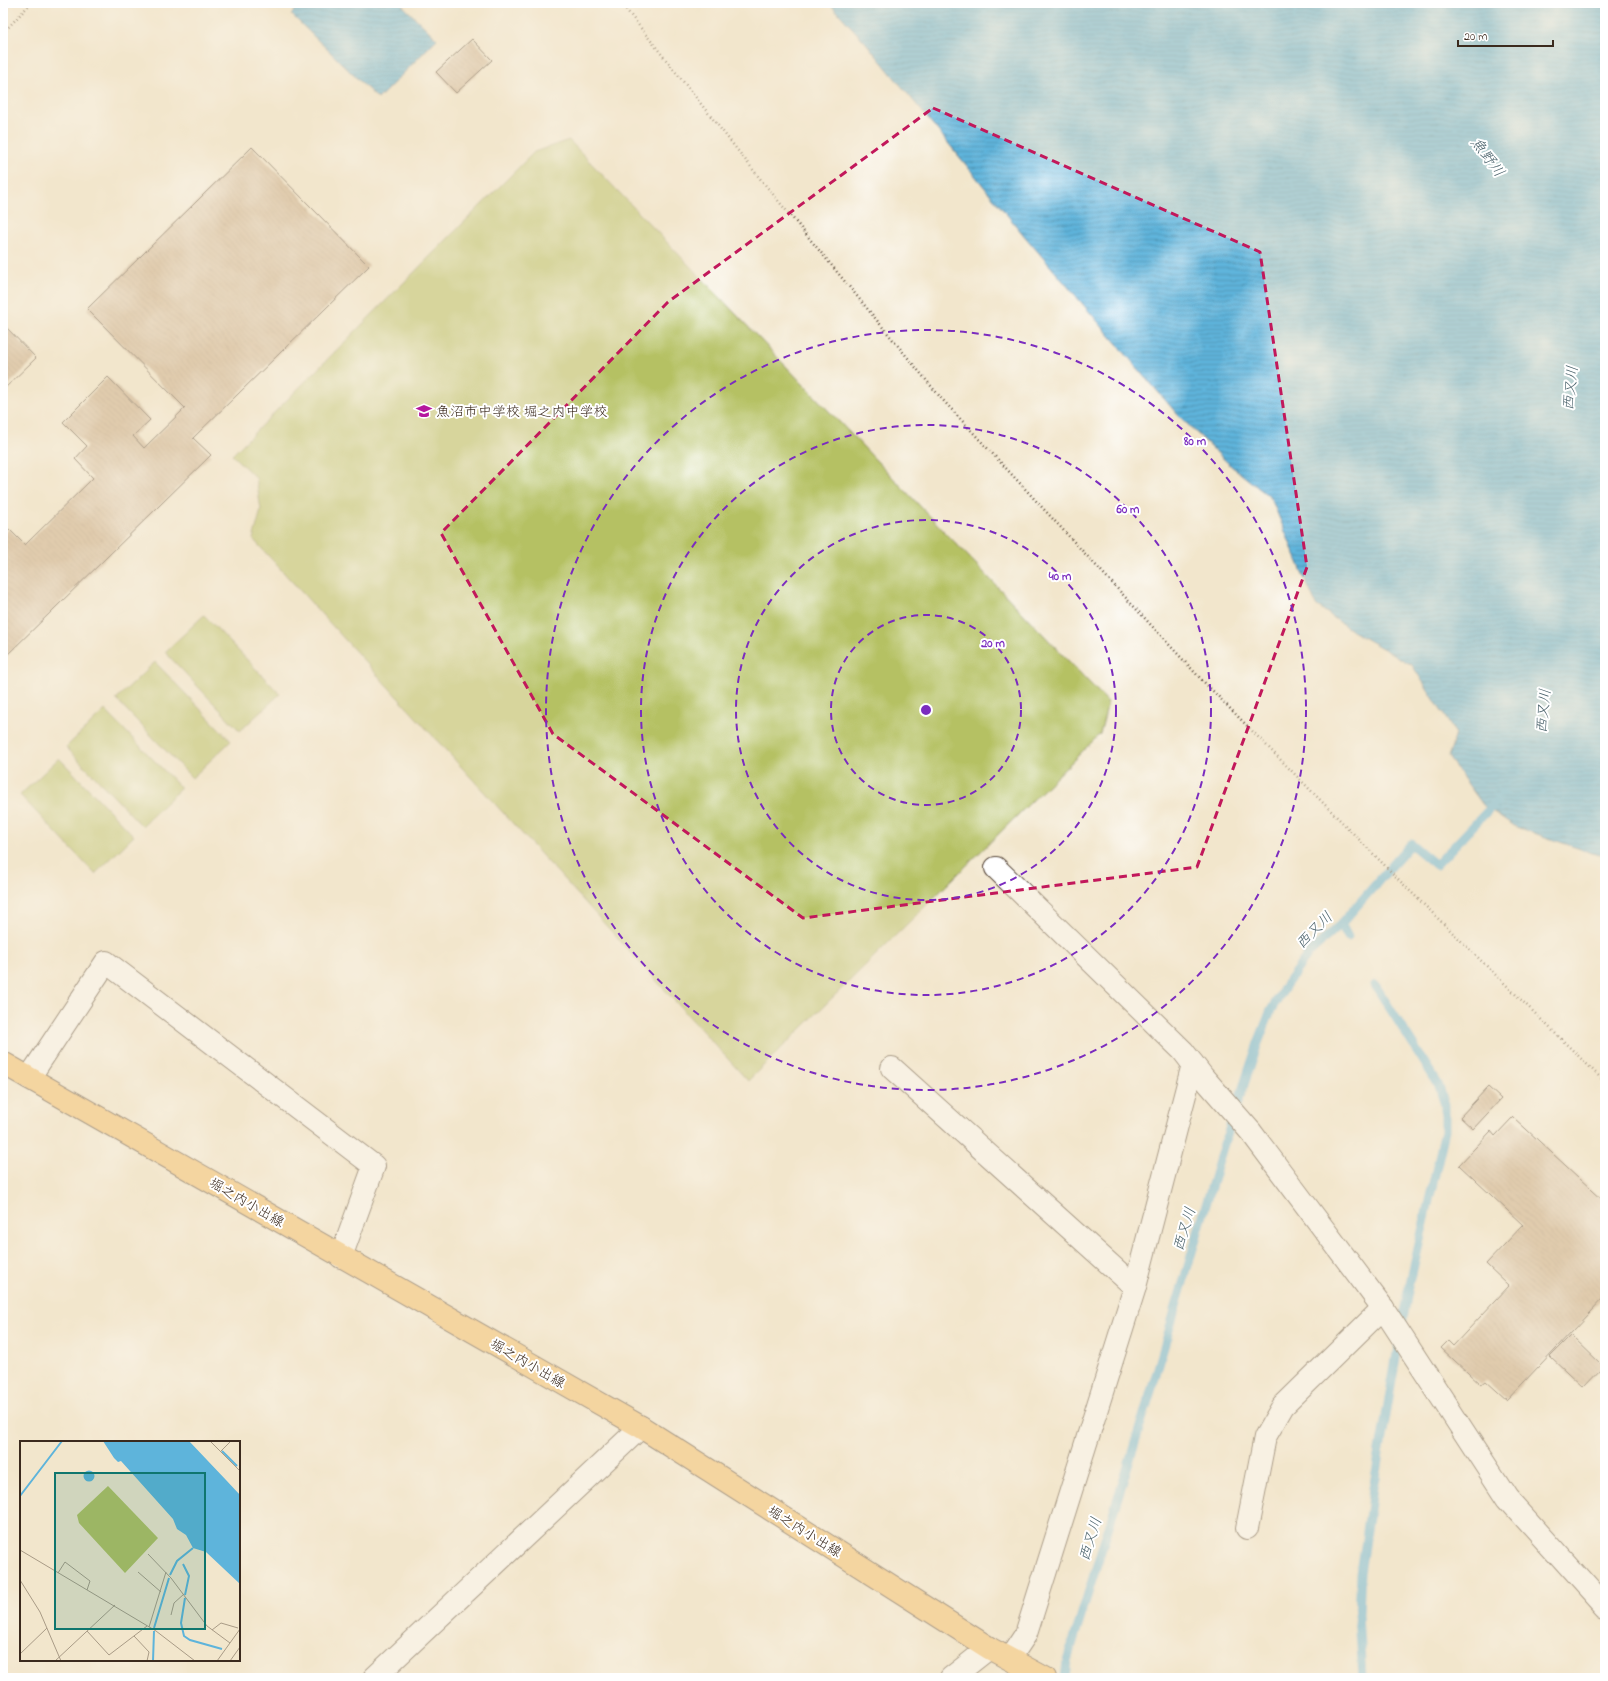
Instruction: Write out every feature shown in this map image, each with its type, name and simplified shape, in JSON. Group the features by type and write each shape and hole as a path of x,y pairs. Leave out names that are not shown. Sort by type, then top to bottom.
{"main road":[{"name":"堀之内小出線","path":"3,1063 640,1428 989,1648 1037,1673"}],"street":[{"path":"996,868 1183,1051 1251,1132 1386,1312 1507,1498 1605,1607"},
{"path":"29,1078 106,962 374,1166 342,1257"},
{"path":"892,1068 1136,1287"},
{"path":"1010,1658 1026,1634 1136,1287 1198,1070"},
{"path":"1247,1528 1265,1437 1283,1406 1386,1312"},
{"path":"374,1678 640,1428"},
{"path":"951,1678 989,1648"}],"path":[{"path":"3,33 31,3"},
{"path":"621,3 762,181 941,398 1200,678 1406,887 1605,1082"}],"highlighted area":[{"path":"933,108 1260,252 1307,567 1197,867 803,918 553,734 441,533 668,302"}],"green space":[{"path":"569,140 1108,702 1100,734 748,1081 253,539 261,510 256,478 232,455 534,152"},
{"path":"204,615 280,694 240,731 165,652"},
{"path":"155,662 231,741 192,778 116,699"},
{"path":"105,710 181,788 142,826 66,747"},
{"path":"59,758 134,836 95,874 20,795"}],"water":[{"path":"302,3 400,3 437,39 378,99 291,14"},
{"name":"魚野川","path":"829,3 1605,3 1605,854 1598,855 1516,827 1483,805 1448,757 1456,734 1412,665 1352,631 1316,605 1271,498 1230,465 1178,415 1027,239 865,42"}],"building":[{"path":"472,39 492,60 456,93 436,72"},
{"path":"252,147 369,266 193,438 211,455 3,659 3,534 9,529 25,545 93,478 75,459 87,446 63,422 108,377 150,420 133,436 144,448 185,408 87,309"},
{"path":"3,324 36,358 3,390"},
{"path":"1488,1087 1501,1099 1473,1129 1460,1117"},
{"path":"1513,1117 1605,1202 1605,1296 1507,1400 1486,1381 1481,1385 1441,1348 1448,1341 1453,1346 1509,1286 1486,1264 1523,1225 1459,1165 1491,1131 1495,1136"},
{"path":"1571,1335 1603,1366 1583,1387 1550,1356"}],"waterway":[{"name":"西又川","path":"1065,1678 1067,1661 1152,1388 1223,1147 1258,1043 1271,1010 1286,985 1309,953 1341,924 1411,844 1436,865 1497,801"},
{"path":"1341,924 1348,937"},
{"path":"1363,1678 1359,1614 1361,1574 1373,1489 1407,1296 1445,1131 1445,1105 1438,1084 1375,985"}],"place":[{"name":"魚沼市中学校 堀之内中学校","path":"424,411"}]}
